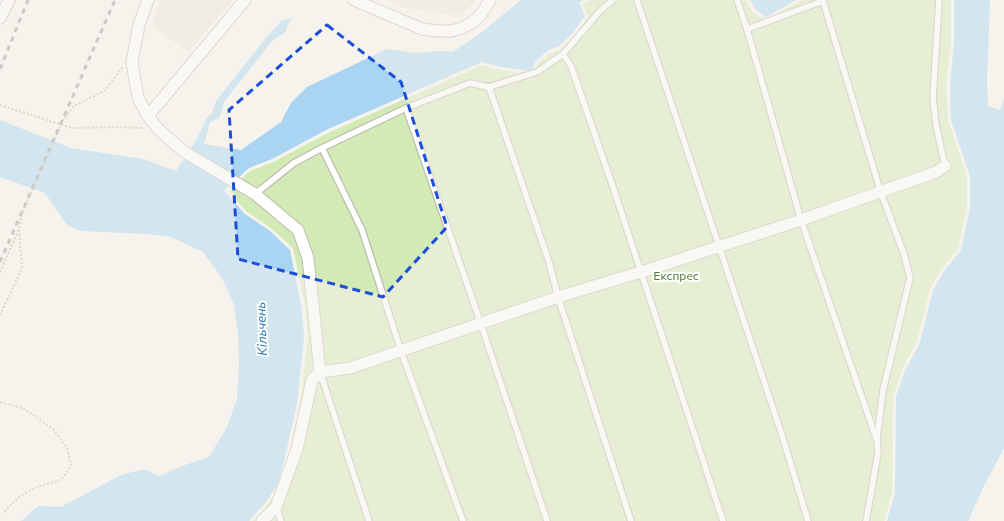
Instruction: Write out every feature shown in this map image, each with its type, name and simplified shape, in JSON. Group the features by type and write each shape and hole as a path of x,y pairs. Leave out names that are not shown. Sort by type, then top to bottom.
{"street":[{"path":"0,18 9,0"},
{"path":"148,0 140,25 132,62 138,98 148,116 158,129 183,151 251,191 298,230 308,258 320,372"},
{"path":"148,116 245,0"},
{"path":"354,0 422,29 438,31 462,28 473,22 482,13 490,0"},
{"path":"262,521 276,507 297,450 312,380 320,372 350,368 558,297 641,272 801,220 881,193 936,172 945,166"}],"lane":[{"path":"251,191 294,163 322,148 406,108 470,83 489,87 537,72 563,54 600,11 613,0"},
{"path":"637,0 720,246 782,435 808,521"},
{"path":"737,0 747,29 801,220 877,439"},
{"path":"939,0 933,98 936,125 945,166"},
{"path":"747,29 823,1 881,193 904,254 910,278 883,390 877,439 878,454 866,521"},
{"path":"563,54 571,66 612,184 723,521"},
{"path":"489,87 549,262 558,297 631,521"},
{"path":"406,108 547,521"},
{"path":"322,148 362,230 401,351 463,521"},
{"path":"320,372 369,521"},
{"path":"276,507 281,521"}],"path":[{"path":"0,272 19,229 22,213 26,203 63,120 74,106 104,91 120,69 133,57"},
{"path":"0,105 72,128 116,127 158,129"},
{"path":"0,315 22,267 19,229"},
{"path":"0,402 22,408 55,431 67,448 71,466 61,480 27,491 11,504 3,514"}],"highlighted area":[{"path":"327,25 401,82 447,227 383,297 238,259 229,110"}],"shaded area":[{"path":"161,0 233,0 188,52 151,25"},
{"path":"386,0 476,0 460,16 405,8"}],"green space":[{"name":"Експрес","path":"592,0 746,0 753,12 766,21 803,0 951,0 951,43 946,84 948,120 967,177 967,207 958,249 941,269 930,289 917,341 902,370 893,396 892,493 884,521 253,521 268,504 282,483 300,405 308,337 305,305 293,248 272,229 246,211 228,191 250,171 273,162 330,132 482,65 500,70 535,75 537,64 549,54 560,49 574,37 588,16 583,4"}],"water":[{"name":"Кільчень","path":"521,0 584,0 579,2 585,16 571,35 559,46 547,51 535,62 533,71 501,67 482,62 328,129 272,159 249,168 224,191 245,214 270,231 290,250 301,305 304,337 297,404 279,482 266,502 249,521 21,521 38,506 61,507 121,475 144,469 159,476 209,457 227,427 237,399 239,366 238,333 234,304 222,278 203,252 171,237 147,234 81,231 67,225 45,193 0,177 0,120 71,148 143,159 176,171 195,142 207,118 213,111 216,101 281,21 291,18 285,32 271,42 225,101 219,118 210,122 204,144 241,150 281,122 291,103 307,87 387,49 415,53 438,51 453,52 482,32"},
{"path":"750,0 796,0 766,17 756,10"},
{"path":"954,0 990,0 987,80 988,106 1000,110 1004,99 1004,448 968,521 887,521 895,493 896,396 905,371 920,342 933,290 944,271 961,250 970,207 970,176 951,120 950,84 954,44"}],"railway":[{"path":"0,69 28,0"},
{"path":"0,262 115,0"}]}
